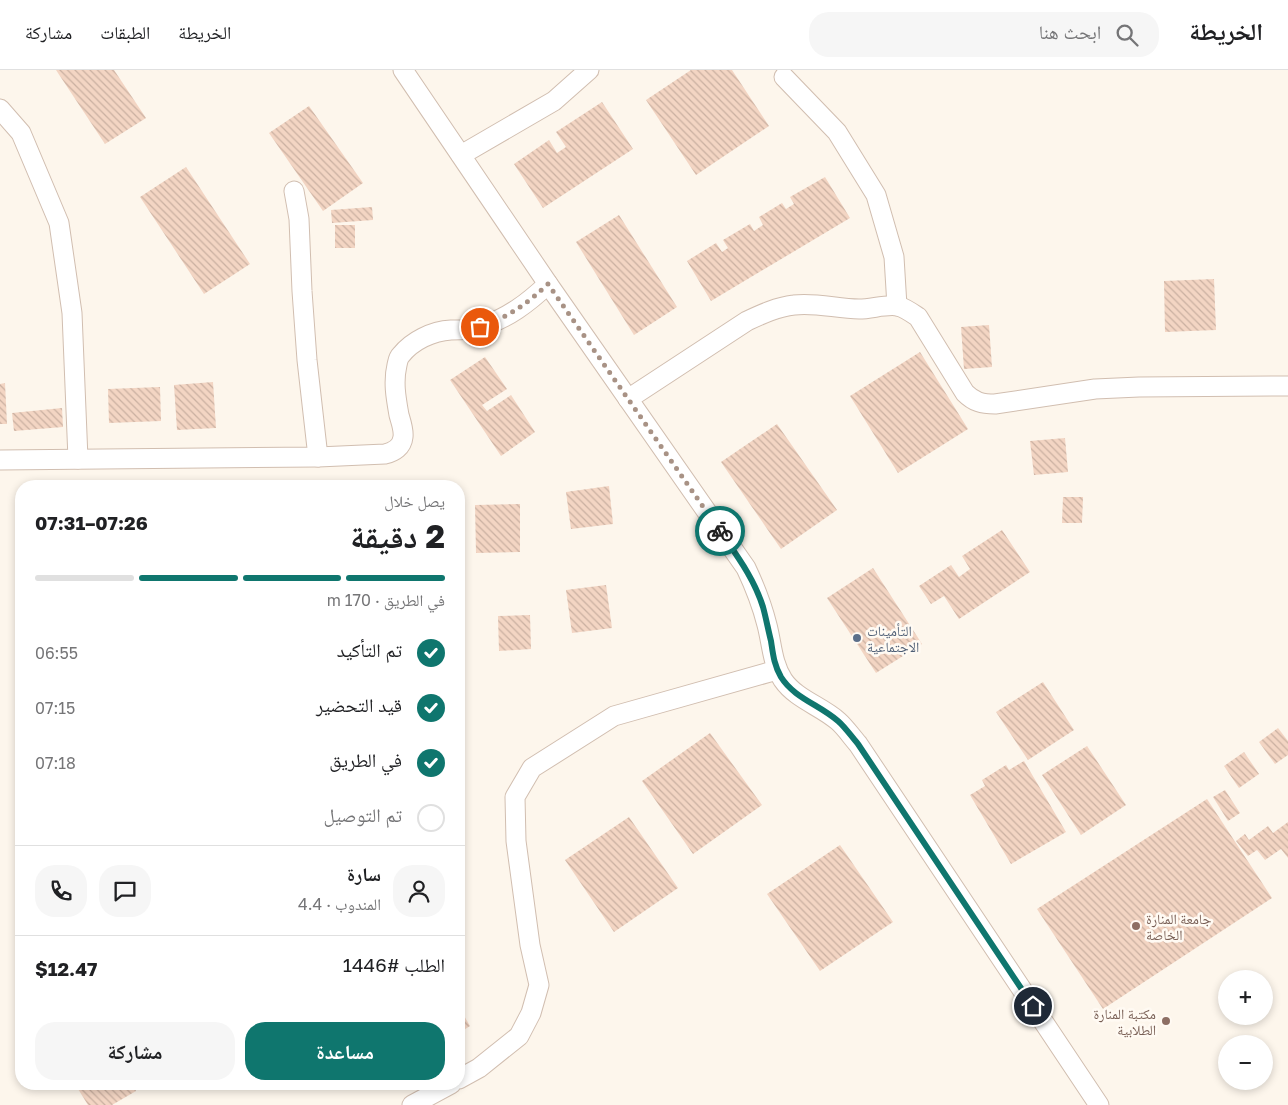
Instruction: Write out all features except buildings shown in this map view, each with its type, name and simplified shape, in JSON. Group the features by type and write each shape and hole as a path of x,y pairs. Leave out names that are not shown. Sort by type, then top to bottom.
{"street":[{"path":"403,70 548,284 746,568 755,586 768,626 773,659 777,670 787,685 838,721 858,744 1099,1105"},
{"path":"461,155 554,101 589,70"},
{"path":"784,77 837,132 876,195 894,257 897,306"},
{"path":"0,109 21,134 59,223 72,313 78,459"},
{"path":"294,191 299,219 307,360 318,458"},
{"path":"0,460 318,458 392,453 401,444 404,437 394,384 399,357 418,340 433,333 465,330 494,322 514,312 548,284"},
{"path":"628,399 747,321 766,312 796,304 859,309 897,306 909,310 918,317 965,393 979,403 995,404 1112,388 1288,386"},
{"path":"465,1076 479,1068 519,1036 531,1013 539,985 530,945 516,841 515,798 532,768 614,716 777,670"},
{"path":"412,1105 440,1090"}],"way so far":[{"path":"480,327 514,312 548,284 720,531"}],"place":[{"name":"التأمينات الاجتماعية","path":"857,638"},
{"name":"جامعة المنارة الخاصة","path":"1136,926"},
{"name":"مكتبة المنارة الطلابية","path":"1166,1021"}],"route":[{"path":"720,531 746,568 755,586 768,626 773,659 777,670 787,685 838,721 858,744 1033,1006"}]}
